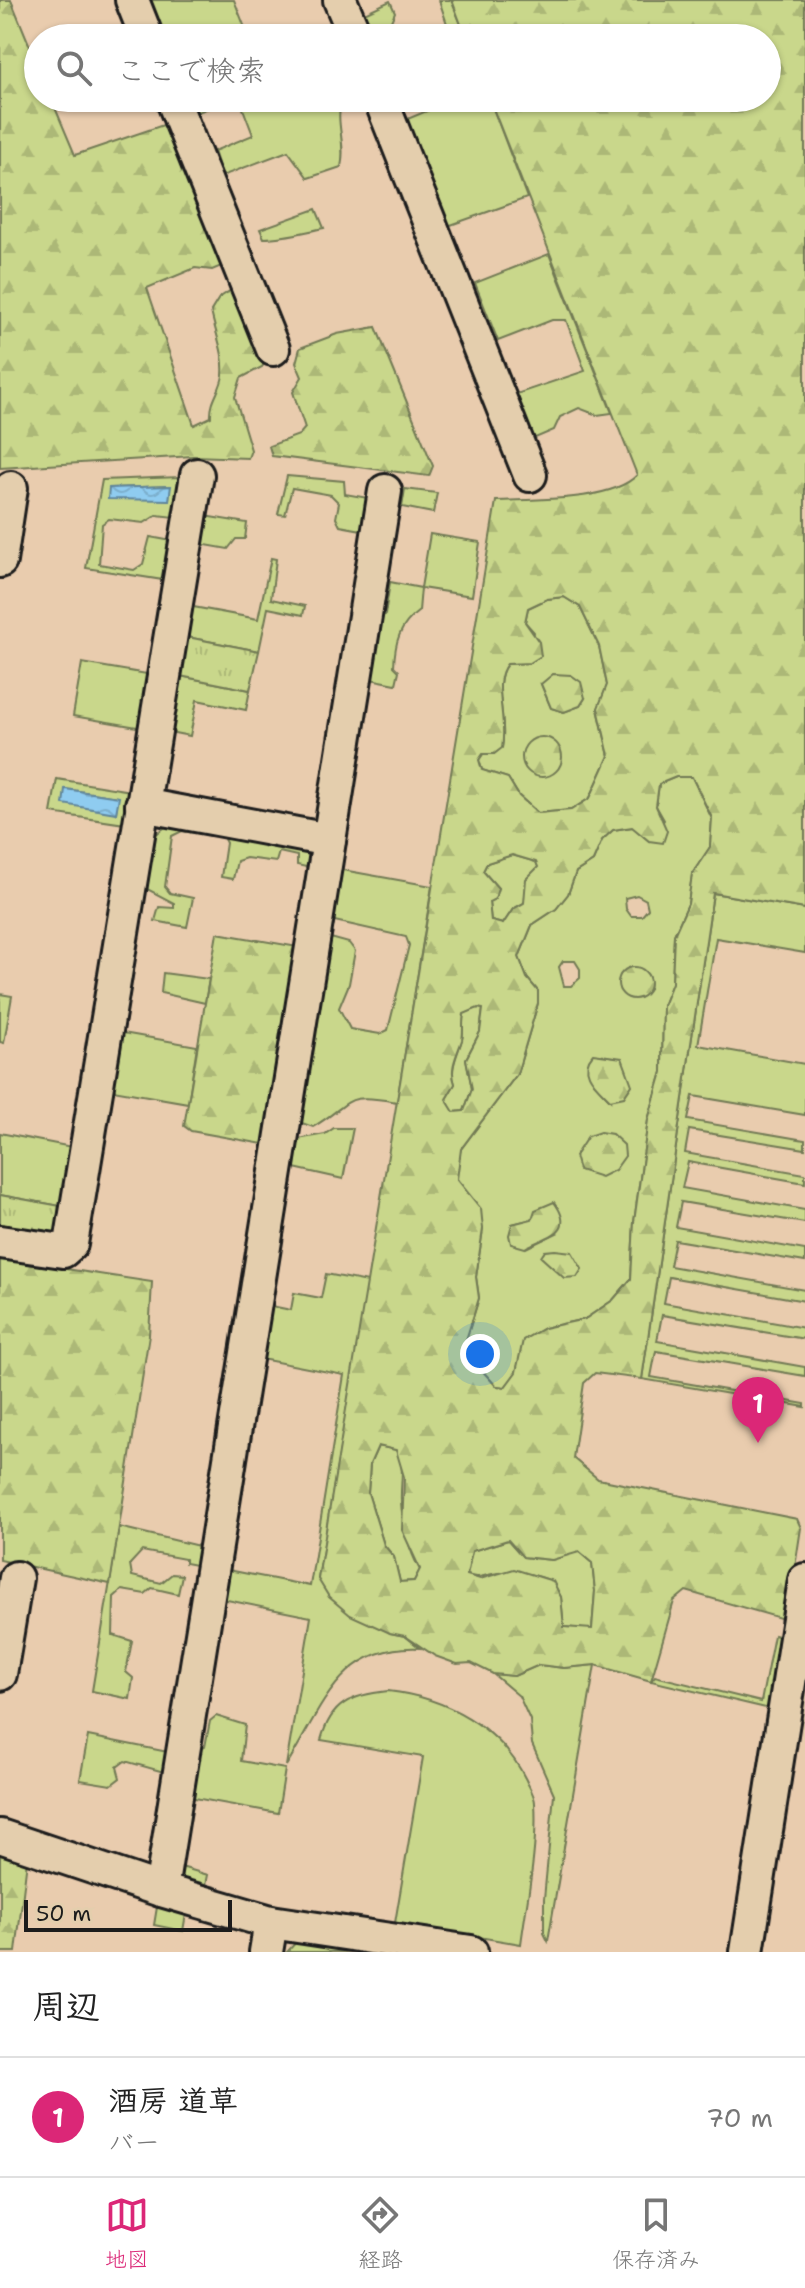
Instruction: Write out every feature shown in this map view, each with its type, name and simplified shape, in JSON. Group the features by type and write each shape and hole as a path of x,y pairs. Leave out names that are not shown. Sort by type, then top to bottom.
{"street":[{"path":"132,0 141,24"},
{"path":"340,0 350,24"},
{"path":"178,112 273,349"},
{"path":"386,112 530,475"},
{"path":"0,1242 63,1251 71,1244 197,475"},
{"path":"0,561 11,488"},
{"path":"161,1890 385,491"},
{"path":"142,805 329,840"},
{"path":"0,1674 16,1578"},
{"path":"747,1952 805,1580"},
{"path":"0,1836 161,1890 269,1937 471,1952"}],"green space":[{"path":"0,0 11,0 24,32 24,112 57,112 75,155 172,122 224,265 212,270 195,268 147,288 194,425 211,417 223,375 221,351 211,311 219,298 231,290 247,293 268,358 262,367 241,378 235,397 251,450 248,458 193,456 0,468"},
{"path":"149,0 234,0 243,24 158,24"},
{"path":"439,0 451,0 461,24 447,24"},
{"path":"452,0 805,0 805,909 713,893 642,1379 595,1373 584,1383 573,1458 598,1479 797,1519 801,1528 787,1620 686,1591 674,1601 651,1681 595,1665 564,1668 539,1665 514,1676 493,1674 471,1663 457,1664 435,1656 405,1636 390,1633 350,1615 329,1597 318,1579 496,501 591,495 625,484 637,475 494,112 781,112 781,24 461,24","holes":["564,597 580,607 599,646 607,685 598,708 609,756 590,798 571,810 538,813 519,796 508,778 482,770 479,760 483,754 494,754 502,748 502,672 507,664 530,663 541,656 539,642 525,622 528,608 547,599","676,777 692,777 712,818 710,847 692,874 688,904 674,935 672,983 663,1006 662,1072 648,1120 634,1222 631,1279 613,1300 585,1319 544,1328 523,1340 516,1372 505,1387 496,1386 469,1356 466,1340 479,1298 476,1277 483,1229 481,1209 457,1179 461,1149 517,1074 538,1003 538,991 527,978 519,957 532,925 556,909 568,894 576,872 593,861 602,840 613,830 632,827 649,841 663,843 667,831 656,806 659,784","512,855 536,862 538,867 526,879 524,903 513,909 503,924 491,921 489,902 495,899 498,888 483,871 487,863","483,1009 480,1032 466,1059 472,1089 464,1111 454,1112 446,1099 455,1084 453,1067 462,1040 464,1014","378,1446 396,1450 404,1477 402,1530 420,1569 414,1581 400,1582 394,1557 384,1545 368,1493 370,1464","508,1540 523,1557 552,1560 579,1552 592,1563 595,1591 592,1629 564,1627 561,1597 553,1581 514,1569 480,1579 467,1575 472,1551"]},
{"path":"390,1 395,12 390,24 366,24 362,14"},
{"path":"244,112 339,112 341,167 308,178 288,151 222,176 214,151 253,135"},
{"path":"424,112 494,112 527,198 445,227 405,120"},
{"path":"316,209 324,228 264,238 260,229"},
{"path":"549,254 612,413 597,415 579,408 560,417 554,430 533,439 516,394 585,371 566,320 552,320 498,341 475,283"},
{"path":"376,327 433,466 429,476 272,456 269,446 299,435 305,428 293,392 302,377 296,363 300,348 337,334"},
{"path":"287,476 344,481 345,494 368,498 362,530 340,526 336,518 339,503 331,495 292,488 285,515 278,514"},
{"path":"180,477 174,517 157,515 144,523 109,519 102,524 99,564 134,570 143,564 150,537 172,541 163,580 86,568 102,480","holes":["170,486 169,500 110,488"]},
{"path":"405,489 437,493 433,513 402,507"},
{"path":"204,516 247,523 245,539 236,539 228,549 200,544"},
{"path":"430,534 480,542 472,596 421,588"},
{"path":"271,558 276,559 271,599 305,606 303,615 268,608 259,651 182,636 188,606 258,619"},
{"path":"390,582 421,588 419,611 407,623 397,642 394,666 399,671 396,684 370,679 379,616 385,615"},
{"path":"564,597 580,607 599,646 607,685 598,709 609,756 590,798 571,810 538,813 519,796 508,778 482,770 479,760 483,754 494,754 502,747 502,672 507,664 530,663 534,632 525,622 528,608 547,599","holes":["541,684 585,698 580,706 564,712 551,708"]},
{"path":"182,636 259,651 250,690 175,675"},
{"path":"82,663 153,675 143,728 73,716"},
{"path":"553,674 571,675 581,682 585,698 580,706 564,712 551,708 541,684"},
{"path":"175,675 250,690 246,710 197,700 190,736 164,731"},
{"path":"542,737 556,743 562,757 556,771 542,777 528,771 522,757 528,743"},
{"path":"676,777 692,777 712,819 710,847 692,874 688,904 674,935 672,983 663,1006 662,1072 648,1120 634,1222 631,1279 613,1300 585,1319 544,1328 524,1340 516,1373 505,1387 496,1386 469,1356 466,1340 479,1298 476,1277 483,1229 457,1179 461,1149 517,1074 538,1003 538,991 527,978 519,957 532,925 556,909 568,894 576,872 593,861 602,840 613,830 633,827 649,841 664,820 656,806 659,784","holes":["637,895 646,900 648,909 642,916 631,916 626,909 625,898","563,961 575,961 580,969 580,978 571,986 564,986 559,967","603,1054 610,1100 594,1083","532,1219 557,1233 526,1248 512,1224"]},
{"path":"57,779 131,791 125,824 51,813","holes":["65,789 118,797 116,813"]},
{"path":"170,823 308,848 315,869 297,865 297,856 279,852 276,862 246,858 237,861 233,879 221,877 226,843 223,837 182,831 172,836 165,887 170,893 193,898 187,927 155,921 159,907 174,908 174,903 147,889 154,836"},
{"path":"512,855 536,862 538,867 524,903 513,909 503,924 491,921 489,902 498,888 483,871 487,863"},
{"path":"337,869 432,886 397,1102 366,1098 350,1101 313,1127 299,1122 327,937 349,943 355,951 349,984 339,1008 350,1029 380,1034 388,1030 409,945 406,937 330,920"},
{"path":"713,893 805,909 805,953 716,938 698,1045 805,1064 805,1115 693,1096 688,1120 805,1140 805,1149 689,1130 685,1153 805,1174 805,1183 688,1162 682,1188 805,1210 805,1223 681,1202 676,1227 805,1250 805,1262 675,1240 670,1266 805,1290 805,1301 669,1277 664,1303 805,1328 805,1339 662,1315 657,1341 805,1367 805,1376 656,1351 651,1377 805,1404 805,1407 642,1379"},
{"path":"217,933 298,947 267,1142 263,1144 191,1131 184,1126"},
{"path":"634,967 645,972 650,983 645,994 634,999 623,994 618,983 623,972"},
{"path":"163,973 209,979 205,1003 161,993"},
{"path":"0,994 12,996 4,1043 0,1042"},
{"path":"483,1009 480,1032 466,1059 472,1088 464,1111 453,1112 446,1099 455,1084 454,1067 462,1039 464,1013"},
{"path":"123,1033 197,1046 188,1103 113,1090"},
{"path":"593,1054 622,1058 632,1085 624,1097 610,1100 591,1079 587,1067"},
{"path":"334,1128 353,1128 343,1179 294,1168 298,1139 325,1134"},
{"path":"600,1132 612,1134 624,1145 625,1156 615,1170 601,1177 579,1170 575,1156 588,1136"},
{"path":"0,1133 77,1148 66,1207 0,1195"},
{"path":"0,1195 66,1207 62,1229 51,1239 0,1232"},
{"path":"554,1202 562,1220 557,1232 525,1248 511,1244 509,1235 512,1224 532,1219 535,1210"},
{"path":"545,1251 572,1252 582,1269 577,1277 564,1278 541,1257"},
{"path":"0,1259 152,1282 149,1335 110,1584 0,1560"},
{"path":"326,1274 368,1282 318,1579 390,1633 405,1636 420,1648 392,1650 370,1657 351,1669 323,1703 286,1766 311,1617 222,1599 228,1570 310,1586 344,1375 261,1359 271,1306 291,1310 294,1293 321,1298"},
{"path":"378,1446 396,1450 401,1463 403,1518 409,1546 420,1570 414,1581 400,1582 394,1557 384,1545 368,1493 370,1464"},
{"path":"119,1527 203,1547 201,1566 185,1563 185,1559 142,1551 130,1564 132,1576 161,1583 172,1574 182,1575 178,1594 152,1588 145,1594 122,1590 114,1597 113,1635 132,1641 126,1672 133,1678 130,1699 92,1691"},
{"path":"508,1540 523,1557 552,1560 578,1551 592,1563 595,1591 592,1630 564,1627 561,1597 552,1581 519,1573 480,1577 467,1575 472,1551"},
{"path":"774,1635 782,1637 770,1709 651,1681 655,1676 761,1702"},
{"path":"539,1665 564,1668 595,1665 548,1941 544,1933 544,1899 554,1794 532,1744 530,1720 519,1696 493,1674 514,1676"},
{"path":"388,1691 430,1700 469,1718 502,1745 526,1780 535,1800 536,1820 521,1944 395,1923 423,1757 321,1740 330,1717 344,1703 363,1695"},
{"path":"216,1716 245,1725 241,1761 285,1769 278,1813 189,1797 199,1748 205,1747 210,1721"},
{"path":"88,1736 168,1752 164,1772 125,1761 117,1767 120,1778 111,1785 80,1780"},
{"path":"0,1850 27,1860 16,1952 0,1952"},
{"path":"181,1867 208,1875 204,1894 179,1879"},
{"path":"162,1905 186,1914 183,1931 154,1925 157,1907"},
{"path":"299,1939 373,1952 287,1952"}],"water":[{"path":"171,486 169,500 108,499 109,488"},
{"path":"65,789 119,797 116,813 63,804"}],"place":[{"name":"酒房 道草","path":"758,1443"}]}
